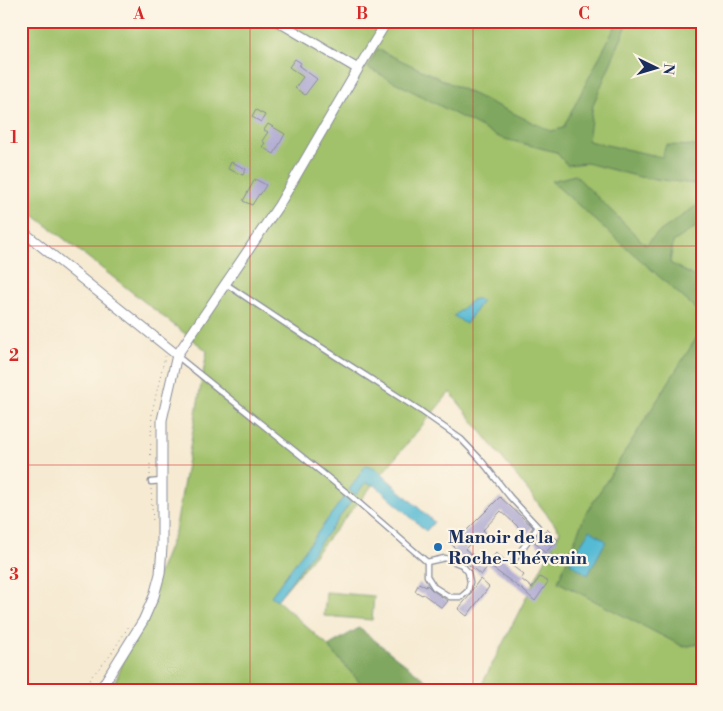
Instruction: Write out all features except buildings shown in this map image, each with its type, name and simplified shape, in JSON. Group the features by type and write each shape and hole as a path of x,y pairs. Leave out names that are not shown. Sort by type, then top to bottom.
{"street":[{"path":"277,21 358,69"},
{"path":"100,690 143,621 154,596 160,574 162,547 162,420 177,355 278,205 387,21"},
{"path":"21,230 177,355"}],"lane":[{"path":"225,283 461,439 538,527 514,560"},
{"path":"177,355 351,496 427,562 427,576 434,587 450,597 461,597 468,591 470,582 468,572 462,565 445,558 427,562"},
{"path":"151,482 162,481"}],"path":[{"path":"153,530 150,463 152,412 168,348"},
{"path":"88,690 91,677 109,657 128,627"}],"green space":[{"path":"21,21 702,21 702,690 479,690 560,531 450,392 277,600 328,646 363,686 360,690 112,690 175,532 207,351 21,205"},
{"path":"618,21 627,25 593,105 588,141 662,157 666,145 702,146 702,185 640,177 587,163 567,165 556,152 501,138 368,68 377,49 551,131 563,128"},
{"path":"575,175 646,245 655,235 702,202 702,223 673,242 670,263 697,278 702,297 702,306 696,309 551,181"},
{"path":"702,329 702,643 684,647 558,582 585,515"},
{"path":"326,592 374,596 372,620 324,616"},
{"path":"359,628 438,690 360,690 363,686 328,646"}],"water":[{"path":"474,299 482,301 466,324 454,316 465,306"},
{"path":"366,465 375,468 434,522 426,531 375,485 365,483 356,495 349,490"},
{"path":"344,497 351,502 277,600 271,596"},
{"path":"590,530 606,541 588,575 570,563"}],"place":[{"name":"Manoir de la Roche-Thévenin","path":"438,547"}]}
